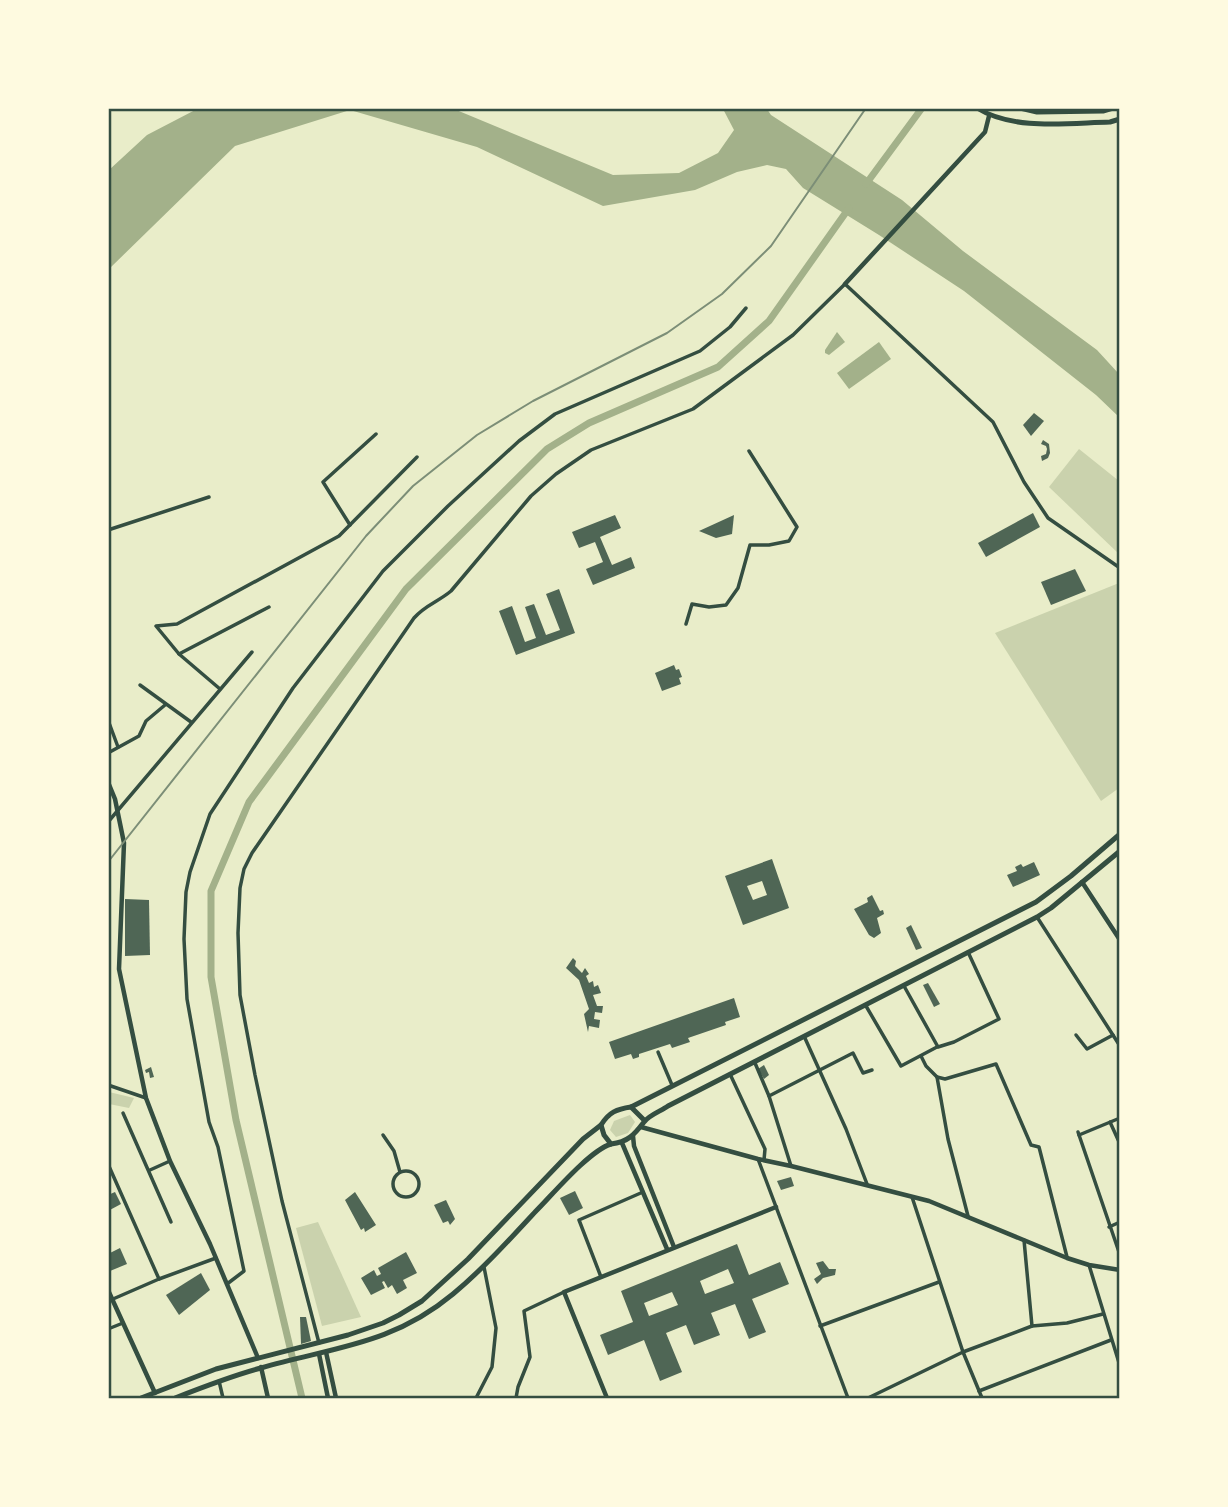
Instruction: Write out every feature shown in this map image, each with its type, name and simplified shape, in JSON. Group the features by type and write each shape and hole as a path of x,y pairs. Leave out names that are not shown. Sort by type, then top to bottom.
{"main road":[{"path":"977,108 989,116 1035,124 1110,122 1119,119"},
{"path":"1020,108 1103,111 1113,108"},
{"path":"141,1398 216,1369 312,1345 383,1323 422,1301 468,1259 583,1139 601,1125 606,1116 672,1087 1036,902 1075,873 1119,834"},
{"path":"175,1398 261,1367 388,1335 429,1311 484,1267 571,1174 596,1153 611,1144 622,1143 633,1136 643,1124 730,1074 1037,917 1119,851"},
{"path":"1075,873 1082,882"},
{"path":"631,1107 643,1124"},
{"path":"601,1125 611,1144"}],"street":[{"path":"319,1343 282,1202 254,1075 240,995 240,888 244,869 252,853 414,618 425,605 439,601 451,591 531,496 556,474 591,450 692,409 793,335 845,284 985,132 989,116"},
{"path":"845,284 993,422 1024,482 1048,518 1119,568"},
{"path":"227,1284 244,1271 218,1147 209,1122 197,1065 187,999 184,939 186,892 190,872 210,814 293,688 383,571 448,506 519,441 555,414 700,351 730,327 746,308"},
{"path":"350,525 323,482 376,434"},
{"path":"686,624 692,604 709,607 726,605 738,588 750,545 789,541 797,527 749,451"},
{"path":"220,688 179,654 156,626 177,624 339,536 417,457"},
{"path":"108,530 209,498"},
{"path":"179,654 269,607"},
{"path":"108,822 252,652"},
{"path":"140,685 191,722"},
{"path":"108,754 139,736 146,721 165,705"},
{"path":"108,720 118,747"},
{"path":"108,782 124,843 119,970 146,1098 170,1161 216,1258 258,1358"},
{"path":"1082,882 1119,940"},
{"path":"1037,917 1119,1046"},
{"path":"866,1006 901,1066 999,1019 968,952"},
{"path":"904,986 938,1047"},
{"path":"1076,1035 1087,1049 1113,1035"},
{"path":"804,1036 846,1129 867,1184"},
{"path":"657,1052 672,1087"},
{"path":"769,1096 853,1053 863,1073 872,1070"},
{"path":"921,1056 937,1077 945,1079 996,1064 1031,1145 1039,1147 1067,1258"},
{"path":"754,1062 769,1096 791,1166"},
{"path":"730,1074 765,1149 761,1160 776,1206 848,1398"},
{"path":"937,1077 948,1139 968,1216"},
{"path":"108,1086 146,1098"},
{"path":"123,1113 171,1222"},
{"path":"1119,1118 1078,1134 1119,1255"},
{"path":"1110,1122 1119,1144"},
{"path":"643,1124 761,1160 912,1197 968,1216 1067,1258 1119,1270"},
{"path":"383,1135 394,1151 400,1172"},
{"path":"633,1136 634,1146 674,1247"},
{"path":"622,1143 667,1249"},
{"path":"150,1170 170,1161"},
{"path":"108,1164 159,1279"},
{"path":"400,1172 412,1172 418,1178 419,1186 415,1194 407,1197 396,1191 394,1180 400,1172"},
{"path":"601,1276 579,1220 651,1189"},
{"path":"912,1197 963,1352 982,1398"},
{"path":"516,1398 530,1357 524,1311 601,1276 776,1206"},
{"path":"1109,1227 1119,1222"},
{"path":"1024,1240 1032,1326"},
{"path":"113,1299 216,1258"},
{"path":"1089,1265 1119,1366"},
{"path":"476,1398 492,1367 496,1328 484,1267"},
{"path":"820,1326 939,1282"},
{"path":"108,1290 155,1393"},
{"path":"564,1292 607,1398"},
{"path":"869,1398 963,1352 1032,1326 1067,1323 1103,1314"},
{"path":"108,1329 123,1323"},
{"path":"979,1391 1111,1340"},
{"path":"326,1352 336,1398"},
{"path":"315,1355 328,1398"},
{"path":"261,1367 268,1398"},
{"path":"219,1381 223,1398"}],"shaded area":[{"path":"197,109 454,109 613,175 679,173 718,153 734,130 723,109 767,109 771,115 902,200 963,251 1097,350 1119,374 1119,417 1096,395 964,291 803,188 786,169 767,165 737,172 695,190 603,206 477,147 350,110 235,146 109,269 109,170 147,135"},
{"path":"837,332 845,342 829,355 825,350"},
{"path":"879,342 891,359 849,389 837,373"},
{"path":"1079,449 1119,481 1119,554 1049,487"},
{"path":"1119,583 1119,788 1101,801 995,633"},
{"path":"109,1092 134,1098 129,1108 109,1104"},
{"path":"630,1115 635,1122 628,1133 616,1137 610,1130 614,1121"},
{"path":"318,1222 361,1317 322,1326 296,1228"}],"building":[{"path":"1034,413 1044,421 1031,436 1023,425"},
{"path":"1043,440 1049,444 1050,453 1048,458 1042,461 1041,456 1046,454 1047,449 1041,444"},
{"path":"1033,513 1040,527 986,557 978,543"},
{"path":"615,515 621,528 600,537 612,565 631,557 635,568 593,585 586,569 603,562 595,542 579,548 572,532"},
{"path":"734,515 732,534 716,538 699,531"},
{"path":"1075,569 1086,591 1051,605 1041,582"},
{"path":"559,589 575,633 516,655 499,611 512,606 525,642 536,638 525,607 534,604 546,635 560,630 546,594"},
{"path":"674,665 682,677 679,678 681,684 662,691 655,673"},
{"path":"772,859 789,908 743,925 725,876","holes":["762,881 767,895 753,900 747,886"]},
{"path":"1034,862 1040,875 1013,887 1007,875 1017,871 1015,867 1021,864 1023,867"},
{"path":"872,895 884,914 877,918 881,933 874,938 869,935 854,909 868,902 867,898"},
{"path":"125,899 149,900 150,955 125,956"},
{"path":"911,925 922,948 916,950 906,928"},
{"path":"573,958 576,961 575,966 582,973 585,968 589,974 586,976 589,983 593,981 594,987 598,985 601,993 593,995 597,1006 603,1006 602,1013 595,1012 594,1019 600,1020 599,1028 589,1026 588,1032 584,1014 589,1009 579,980 566,968"},
{"path":"928,983 940,1004 934,1007 923,985"},
{"path":"734,998 740,1017 725,1022 726,1025 688,1038 690,1042 672,1048 670,1044 639,1054 639,1057 633,1059 631,1054 615,1059 609,1042"},
{"path":"764,1065 769,1075 764,1079 758,1069"},
{"path":"151,1067 154,1077 150,1078 149,1072 146,1073 145,1070"},
{"path":"791,1177 794,1186 781,1190 777,1181"},
{"path":"575,1191 583,1208 569,1215 560,1198"},
{"path":"115,1192 121,1204 108,1211 108,1195"},
{"path":"355,1192 376,1225 365,1232 364,1228 361,1230 345,1200"},
{"path":"446,1200 455,1219 450,1225 448,1221 443,1223 434,1205"},
{"path":"737,1244 749,1275 780,1262 789,1284 752,1299 766,1332 749,1339 735,1304 711,1313 720,1335 694,1345 686,1325 666,1333 682,1372 660,1381 644,1340 608,1355 600,1335 633,1322 621,1291","holes":["728,1269 734,1283 705,1294 700,1281","672,1292 678,1305 649,1316 644,1303"]},
{"path":"120,1248 127,1264 110,1271 108,1254"},
{"path":"406,1252 417,1273 403,1280 407,1288 397,1294 392,1285 388,1288 384,1281 382,1282 385,1288 371,1295 361,1278 374,1270 377,1276 381,1274 378,1268"},
{"path":"823,1261 829,1269 836,1269 835,1275 823,1278 817,1284 814,1279 821,1274 816,1263"},
{"path":"201,1273 210,1290 179,1315 166,1295"},
{"path":"300,1317 306,1317 311,1341 301,1344"}],"waterway":[{"path":"866,184 922,108"},
{"path":"302,1398 236,1120 211,977 211,891 249,802 406,589 547,449 589,423 718,367 769,321 849,208"}],"railway":[{"path":"108,862 366,536 413,486 477,435 533,401 667,333 722,294 771,246 866,108"}]}
